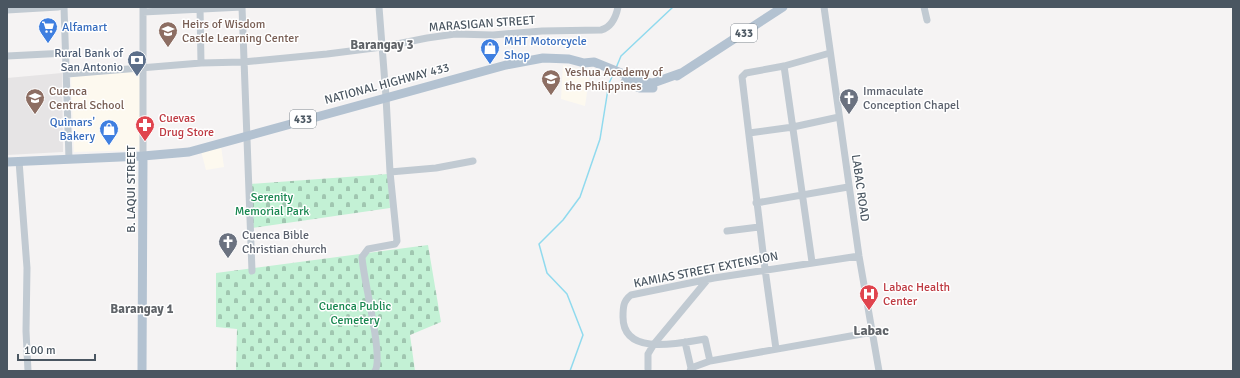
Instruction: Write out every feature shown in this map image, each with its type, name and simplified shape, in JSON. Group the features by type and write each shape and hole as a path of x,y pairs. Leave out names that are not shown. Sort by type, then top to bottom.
{"main road":[{"name":"NATIONAL HIGHWAY 433","path":"7,162 69,158 143,156 189,152 525,60 557,58 593,65 633,82 653,83 681,73 783,7"},
{"name":"B. LAQUI STREET","path":"142,371 143,156"}],"street":[{"path":"7,10 58,7"},
{"path":"64,7 67,53 69,158"},
{"path":"143,10 242,7 252,271"},
{"path":"375,371 377,368 377,355 374,325 362,257 368,249 395,244 397,241 390,172 379,7"},
{"name":"MARASIGAN STREET","path":"67,74 202,63 243,62 382,47 455,34 588,31 608,28 613,22 618,7"},
{"name":"LABAC ROAD","path":"824,7 858,256 879,371"},
{"path":"924,7 927,20"},
{"path":"200,8 202,63"},
{"name":"B. LAQUI STREET","path":"143,10 143,156"},
{"path":"7,56 67,53"},
{"path":"776,349 756,203 742,76 746,73 784,66 830,53"},
{"path":"784,66 812,262"},
{"path":"749,133 793,127 839,117"},
{"path":"19,161 27,268 26,331 28,371"},
{"path":"390,172 450,166 473,161"},
{"path":"756,203 848,187"},
{"path":"727,231 759,227"},
{"name":"KAMIAS STREET EXTENSION","path":"710,361 705,339 654,344 634,341 628,336 623,320 623,305 626,299 631,295 708,279 765,269 858,256"},
{"path":"648,369 648,354 654,344 708,279"},
{"path":"685,342 691,369 710,361 872,332"}],"shaded area":[{"path":"563,65 590,72 585,106 561,99"},
{"path":"142,70 141,150 74,152 71,77"},
{"name":"Cuenca Central School","path":"62,73 63,152 7,155 7,78"},
{"path":"221,146 224,167 206,170 201,151"}],"green space":[{"name":"Serenity Memorial Park","path":"388,174 390,208 252,228 250,184"},
{"name":"Cuenca Public Cemetery","path":"428,245 441,322 410,335 415,371 236,371 237,329 216,327 216,273"}],"waterway":[{"path":"616,68 621,56 673,7"},
{"path":"570,371 583,335 567,294 547,273 539,244 563,220 580,197 600,139 609,83 614,73"}],"place":[{"name":"Alfamart","path":"48,44"},
{"name":"Heirs of Wisdom Castle Learning Center","path":"168,48"},
{"name":"MHT Motorcycle Shop","path":"490,65"},
{"name":"Rural Bank of San Antonio","path":"137,77"},
{"name":"Yeshua Academy of the Philippines","path":"551,96"},
{"name":"Cuenca Central School","path":"35,115"},
{"name":"Immaculate Conception Chapel","path":"849,115"},
{"name":"Cuevas Drug Store","path":"145,142"},
{"name":"Quimars' Bakery","path":"109,146"},
{"name":"Cuenca Bible Christian church","path":"228,259"},
{"name":"Labac Health Center","path":"869,311"}],"district":[{"name":"Barangay 3","path":"382,45"},
{"name":"Barangay 1","path":"142,309"},
{"name":"Labac","path":"871,330"}]}
